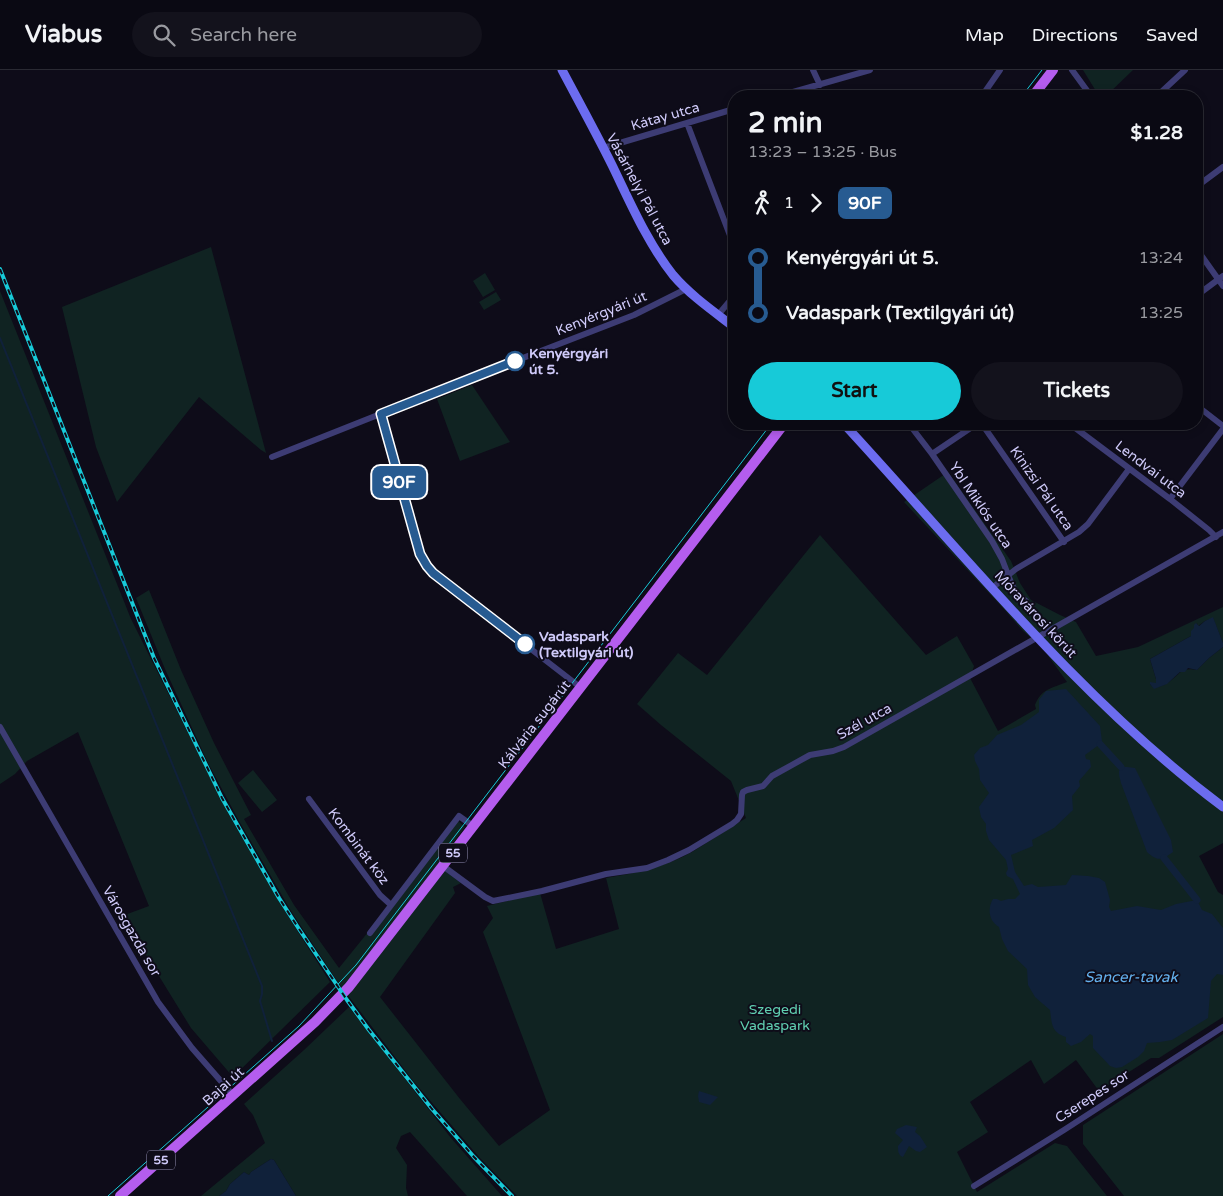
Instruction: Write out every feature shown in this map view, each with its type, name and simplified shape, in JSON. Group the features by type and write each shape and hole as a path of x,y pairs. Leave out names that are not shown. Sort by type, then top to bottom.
{"main road":[{"name":"Vásárhelyi Pál utca","path":"562,70 647,236 667,266 686,288 728,322"},
{"path":"1038,90 1053,70"},
{"name":"Kálvária sugárút","path":"343,994 780,430"},
{"path":"776,435 782,430"},
{"name":"Móravárosi körút","path":"850,430 992,588 1078,679 1120,721 1165,761 1223,807"},
{"name":"Bajai út","path":"120,1196 315,1022 343,994"}],"street":[{"path":"813,70 820,84"},
{"path":"800,90 870,70"},
{"path":"986,90 1000,70"},
{"path":"1072,70 1087,90"},
{"path":"1164,90 1185,70"},
{"name":"Kátay utca","path":"603,148 728,111"},
{"path":"687,123 728,230"},
{"path":"1203,182 1223,167"},
{"path":"1203,256 1221,278 1223,286"},
{"path":"1203,291 1221,278"},
{"name":"Kenyérgyári út","path":"272,458 634,315 686,288"},
{"path":"718,315 728,303"},
{"path":"1170,499 1223,427 1203,411"},
{"path":"381,414 420,554 427,566 458,593 580,686"},
{"name":"Ybl Miklós utca","path":"914,430 992,541 1009,574 1016,593 1026,601"},
{"path":"932,454 968,430"},
{"name":"Kinizsi Pál utca","path":"987,430 1064,542"},
{"name":"Lendvai utca","path":"1078,430 1170,499 1216,537"},
{"path":"992,588 1009,574 1079,532 1088,524 1129,468"},
{"name":"Szél utca","path":"443,866 489,900 497,901 606,874 642,869 668,860 689,850 737,820 742,810 743,792 763,786 772,776 810,755 844,747 1223,532"},
{"name":"Városgazda sor","path":"0,727 158,1002 192,1048 233,1095"},
{"name":"Kombinát köz","path":"309,799 380,895 391,905"},
{"path":"370,933 459,816 473,826"},
{"name":"Cserepes sor","path":"974,1186 1223,1027"}],"green space":[{"path":"1083,70 1133,70 1112,90 1095,90"},
{"path":"211,247 266,453 199,397 117,502 96,447 62,307"},
{"path":"485,273 495,290 483,297 473,281"},
{"path":"0,291 131,619 229,815 281,905 330,982 233,1077 191,1028 122,916 149,906 78,732 27,761 15,774 0,784"},
{"path":"496,292 501,300 484,310 479,302"},
{"path":"472,385 510,442 460,461 437,399"},
{"name":"Szegedi Vadaspark","path":"948,472 1011,561 1020,583 1031,600 1076,622 1096,656 1138,647 1223,607 1223,643 1213,618 1198,626 1197,623 1191,636 1150,659 1156,683 1150,684 1154,688 1158,687 1167,683 1184,670 1197,670 1223,647 1223,843 1199,856 1218,892 1223,895 1223,1017 1159,1058 1151,1058 1099,1091 1076,1060 1044,1084 1031,1060 970,1102 988,1132 957,1152 977,1192 1055,1143 1067,1146 1107,1196 517,1196 479,1157 414,1082 337,981 291,911 208,763 165,669 136,598 149,590 181,670 214,743 251,815 244,819 294,905 339,968 458,821 465,827 437,865 461,883 453,887 455,893 380,997 499,1146 550,1110 483,932 493,918 487,906 540,893 556,949 619,929 606,878 639,872 671,862 692,852 746,818 731,781 637,704 678,653 707,675 820,535 926,655 957,636 974,666 970,678 998,731 1036,709 1037,700 1044,692 1067,682 1041,646 1023,631 904,502"},
{"path":"253,770 277,800 262,812 238,783"},
{"path":"349,1007 451,1138 502,1196 467,1196 410,1132 401,1136 396,1148 407,1165 406,1188 408,1196 296,1196 274,1160 271,1159 249,1175 244,1172 219,1196 201,1196 265,1143 253,1115 244,1104"},
{"path":"1223,1034 1223,1196 1124,1196 1083,1144 1083,1125"}],"water":[{"path":"1213,617 1223,647 1197,670 1188,668 1185,672 1180,672 1167,684 1154,689 1150,682 1156,683 1156,679 1150,659 1191,636 1191,631 1196,623 1199,626"},
{"name":"Sancer-tavak","path":"1066,689 1100,726 1102,741 1085,755 1086,759 1090,760 1091,767 1079,781 1080,786 1072,796 1073,810 1054,828 1032,840 1033,846 1011,855 1015,872 1024,886 1032,884 1038,887 1066,885 1072,875 1099,878 1105,882 1111,911 1137,906 1161,910 1176,904 1197,900 1202,910 1212,914 1223,928 1223,975 1217,974 1211,981 1208,1018 1172,1040 1147,1043 1144,1051 1138,1057 1122,1067 1116,1068 1110,1066 1093,1048 1093,1036 1090,1034 1081,1042 1071,1046 1066,1042 1066,1037 1057,1033 1052,1023 1050,1010 1035,997 1028,985 1027,969 1008,951 999,927 993,922 990,914 993,899 1001,901 1015,899 1020,894 1013,879 1007,876 1006,860 989,840 986,824 981,817 979,807 989,793 980,780 979,769 974,755 980,748 988,745 997,735 1021,725 1039,712 1039,700 1046,691"},
{"path":"1121,767 1135,768 1171,840 1173,852 1166,857 1157,859 1147,852 1121,783 1119,773"},
{"path":"699,1091 718,1097 710,1105 699,1102"},
{"path":"906,1125 917,1127 915,1132 927,1147 920,1152 909,1146 903,1157 899,1154 898,1146 903,1140 895,1133 897,1129"},
{"path":"271,1159 274,1160 296,1196 219,1196 244,1172 249,1175"}],"waterway":[{"path":"0,338 262,986 260,1001 272,1041"},
{"path":"1100,744 1121,767"},
{"path":"1164,858 1197,900"}],"tram line":[{"path":"1027,90 1042,70"},
{"path":"108,1196 299,1026 356,965 766,430"}],"railway":[{"path":"0,269 154,658 222,798 279,898 347,1000 432,1109 474,1157 512,1196"}],"bus line":[{"name":"90F","path":"515,361 381,414 420,554 424,562 433,573 525,644"}],"place":[{"name":"Kenyérgyári út 5.","path":"515,361"},
{"name":"Vadaspark (Textilgyári út)","path":"525,644"}]}
